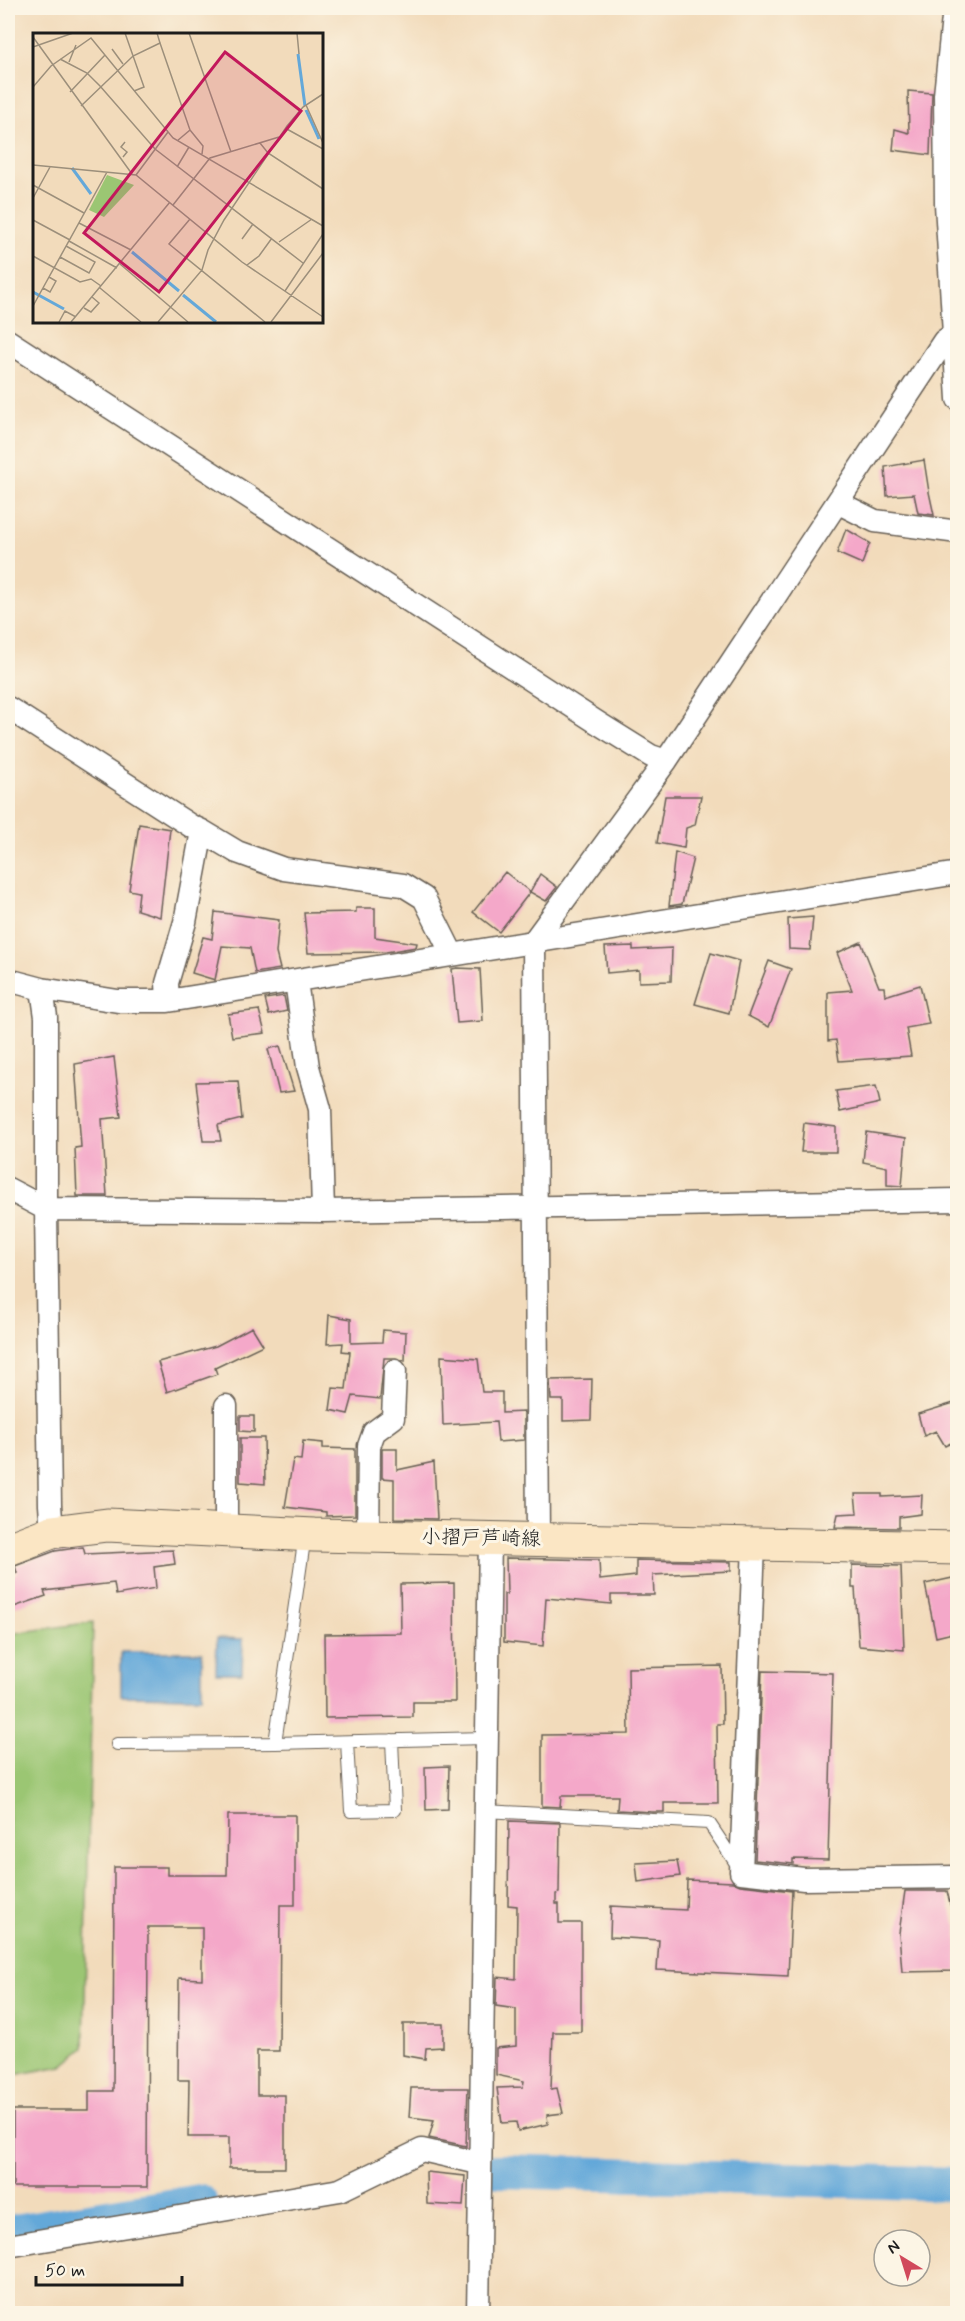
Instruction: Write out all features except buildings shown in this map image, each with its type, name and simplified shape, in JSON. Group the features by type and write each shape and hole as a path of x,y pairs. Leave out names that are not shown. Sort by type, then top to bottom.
{"main road":[{"name":"小摺戸芦崎線","path":"9,1544 52,1532 107,1525 368,1536 957,1548"}],"street":[{"path":"954,8 945,95 952,225 953,335 957,399"},
{"path":"538,1538 534,941 666,761 839,503 944,341 953,335"},
{"path":"8,341 598,723 651,756 666,761"},
{"path":"839,503 875,521 957,532"},
{"path":"8,708 191,826 237,852 284,869 403,885 424,898 452,954"},
{"path":"168,1001 166,983 185,922 202,831"},
{"path":"8,980 42,989 118,1001 168,1001 957,873"},
{"path":"296,981 308,1067 320,1110 323,1211"},
{"path":"42,989 46,1017 46,1209 52,1532"},
{"path":"8,1189 46,1209 323,1211 957,1200"},
{"path":"368,1536 369,1446 374,1432 393,1418 395,1371"},
{"path":"226,1406 226,1530"},
{"path":"478,2313 490,1538"},
{"path":"754,1545 741,1872 804,1879 957,1877"},
{"path":"8,2246 340,2190 422,2150 479,2163"}],"lane":[{"path":"275,1743 305,1534"},
{"path":"117,1744 486,1738"},
{"path":"346,1742 351,1811 373,1811 395,1810 392,1740"},
{"path":"485,1811 709,1823 741,1872"}],"green space":[{"path":"93,1622 84,2048 62,2066 8,2076 8,1634"}],"water":[{"path":"217,1638 243,1639 242,1673 216,1673"},
{"path":"121,1652 202,1652 202,1697 121,1696"}],"waterway":[{"path":"498,2171 958,2184"},
{"path":"8,2232 200,2201"}]}
